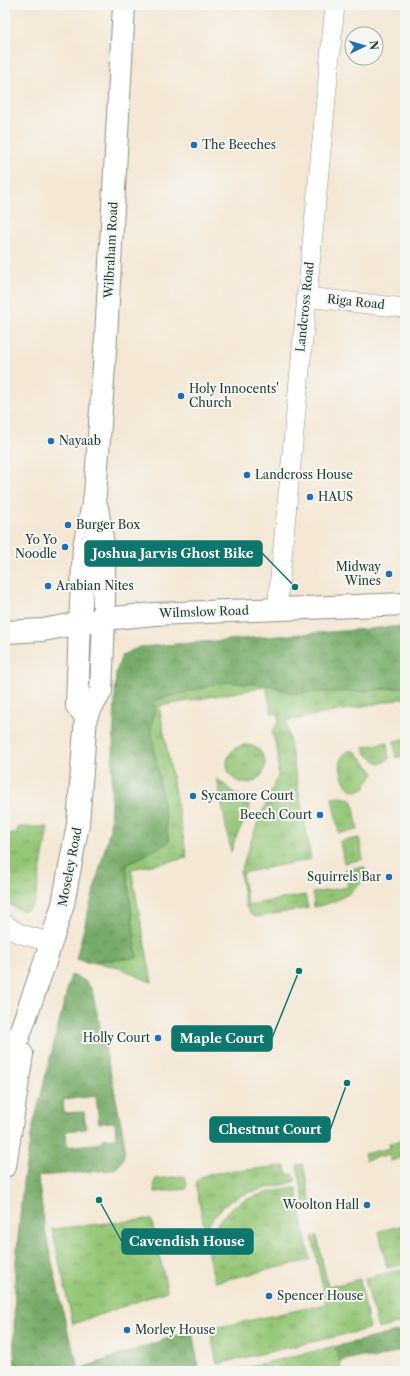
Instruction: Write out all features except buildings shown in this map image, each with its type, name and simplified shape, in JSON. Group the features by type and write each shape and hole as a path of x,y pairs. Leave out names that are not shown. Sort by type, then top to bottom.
{"main road":[{"name":"Wilbraham Road","path":"80,623 84,546 95,495 107,322 124,5"},
{"name":"Wilbraham Road","path":"95,495 104,551 104,619"},
{"name":"Wilmslow Road","path":"5,632 43,630 104,619 154,614 405,604"},
{"name":"Moseley Road","path":"5,1075 28,1013 64,904 78,824 86,716 101,691 104,619"},
{"path":"80,623 77,706 86,716"},
{"name":"Moseley Road","path":"5,1166 28,1013"}],"street":[{"name":"Landcross Road","path":"277,609 335,5"},
{"name":"Riga Road","path":"306,297 405,308"},
{"path":"5,924 18,932 52,943"}],"green space":[{"path":"405,626 405,687 366,691 291,693 268,685 224,682 156,700 151,729 169,842 126,865 137,958 86,962 76,959 110,829 116,673 122,655 140,647"},
{"path":"224,682 268,685 291,693 366,691 405,687 405,698 286,721 311,859 242,873 248,905 305,895 308,908 256,917 252,915 246,907 240,873 256,827 278,776 278,753 272,732 279,720 278,713 272,714 266,687 159,706 187,858 131,869 152,982 117,967 86,962 136,958 126,865 169,842 151,729 156,700"},
{"path":"405,739 405,755 396,758 394,741"},
{"path":"387,742 389,759 380,764 366,754 364,747"},
{"path":"246,745 256,748 262,754 265,764 262,774 256,780 246,783 236,780 230,774 227,764 230,754 236,748"},
{"path":"350,750 356,752 374,773 364,789 353,790 348,787 343,779 340,765 341,760 342,757"},
{"path":"217,779 230,790 246,800 249,805 249,811 235,839 231,852"},
{"path":"340,797 351,799 353,802 358,830 339,833 332,798"},
{"path":"19,827 48,827 35,902 32,907 24,910 21,910 5,901 5,834 17,833 17,829"},
{"path":"359,838 363,859 344,863 340,841"},
{"path":"365,867 365,875 362,882 357,887 336,901 314,907 313,893 348,887 345,869"},
{"path":"71,975 84,980 92,990 124,1138 124,1153 121,1163 111,1170 38,1176 45,1231 67,1329 79,1369 181,1334 192,1332 199,1368 185,1371 15,1371 15,1273 23,1182 32,1130","holes":["96,1096 99,1123 115,1122 116,1138 102,1139 102,1143 67,1147 66,1131 86,1129 84,1112 64,1113 63,1100"]},
{"path":"405,1140 405,1157 390,1161 389,1154 366,1160 364,1154 390,1148 389,1143"},
{"path":"303,1164 312,1209 306,1210 297,1165"},
{"path":"283,1166 286,1167 287,1175 293,1174 295,1181 246,1194 230,1201 211,1220 205,1230 196,1186 197,1181 201,1177 208,1174"},
{"path":"181,1176 185,1177 187,1185 186,1189 155,1192 154,1183 156,1179"},
{"path":"296,1188 310,1260 215,1282 207,1246 212,1233 223,1216 241,1202 261,1194"},
{"path":"148,1219 152,1222 167,1291 73,1324 52,1229"},
{"path":"405,1225 405,1264 387,1268 379,1231"},
{"path":"317,1236 328,1287 360,1279 369,1326 368,1329 217,1364 210,1329 326,1304 312,1237"},
{"path":"405,1269 405,1322 378,1329 365,1278"},
{"path":"405,1330 405,1349 373,1359 362,1356 303,1371 233,1371"},
{"path":"335,1346 342,1371 233,1371"}],"place":[{"name":"The Beeches","path":"194,145"},
{"name":"Holy Innocents' Church","path":"181,396"},
{"name":"Nayaab","path":"51,441"},
{"name":"Landcross House","path":"247,475"},
{"name":"HAUS","path":"310,497"},
{"name":"Burger Box","path":"68,525"},
{"name":"Yo Yo Noodle","path":"65,547"},
{"name":"Midway Wines","path":"389,574"},
{"name":"Arabian Nites","path":"48,586"},
{"name":"Joshua Jarvis Ghost Bike","path":"295,587"},
{"name":"Sycamore Court","path":"193,796"},
{"name":"Beech Court","path":"320,815"},
{"name":"Squirrels Bar","path":"389,877"},
{"name":"Maple Court","path":"299,971"},
{"name":"Holly Court","path":"158,1038"},
{"name":"Chestnut Court","path":"347,1083"},
{"name":"Cavendish House","path":"99,1200"},
{"name":"Woolton Hall","path":"367,1205"},
{"name":"Spencer House","path":"269,1296"},
{"name":"Morley House","path":"127,1330"}]}
